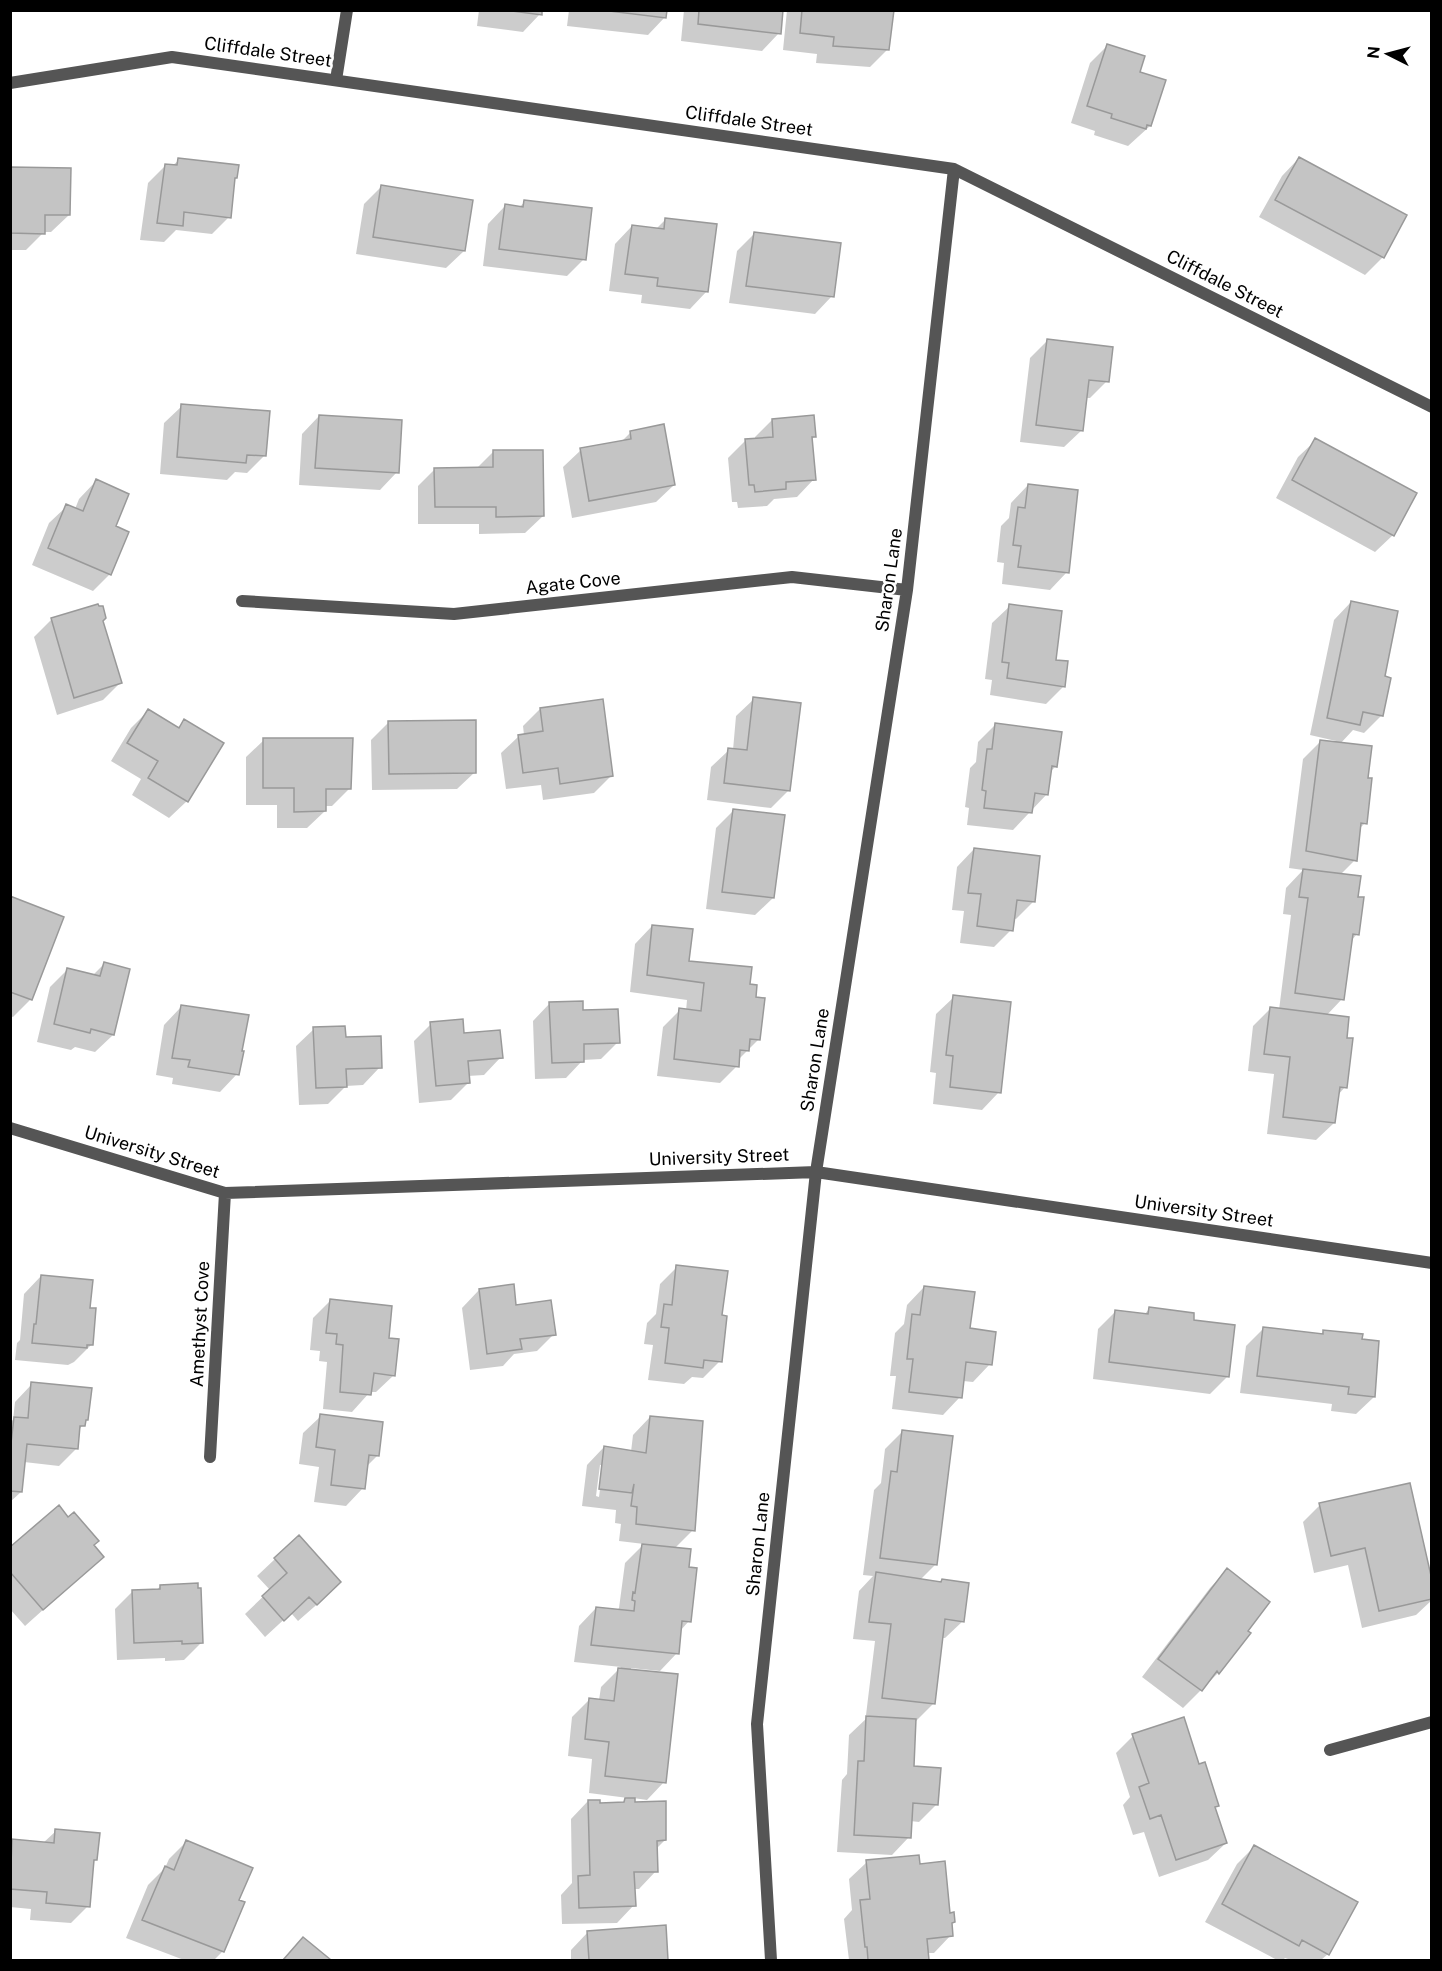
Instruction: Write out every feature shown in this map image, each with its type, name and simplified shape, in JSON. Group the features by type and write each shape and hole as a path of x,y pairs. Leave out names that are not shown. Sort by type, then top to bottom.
{"street":[{"path":"336,80 347,10"},
{"name":"Cliffdale Street","path":"10,82 172,57 954,169 1431,407"},
{"name":"Sharon Lane","path":"771,1960 757,1724 816,1172 907,591 954,169"},
{"name":"Agate Cove","path":"242,601 453,614 792,577 907,591"},
{"name":"University Street","path":"10,1128 225,1193 816,1172 1431,1263"},
{"name":"Amethyst Cove","path":"210,1457 225,1193"},
{"path":"1330,1750 1431,1722"}],"building":[{"path":"504,10 542,10 542,15"},
{"path":"601,10 667,10 666,18"},
{"path":"699,10 783,10 781,34 698,24"},
{"path":"802,10 894,10 889,50 833,46 834,37 800,33"},
{"path":"1107,44 1145,56 1140,72 1166,80 1151,126 1147,125 1146,129 1111,118 1112,114 1087,106"},
{"path":"1299,157 1407,215 1384,258 1275,200"},
{"path":"178,158 239,165 237,178 235,178 231,218 184,212 183,226 157,223 165,164 177,165"},
{"path":"10,167 71,168 70,215 45,215 45,234 10,233"},
{"path":"381,185 473,200 465,251 373,237"},
{"path":"524,200 592,208 586,260 499,249 505,204 523,207"},
{"path":"665,218 717,224 708,292 657,286 658,278 625,274 632,225 664,229"},
{"path":"754,232 841,243 834,297 746,286"},
{"path":"1047,339 1113,347 1109,382 1089,380 1083,431 1036,425"},
{"path":"181,404 270,411 266,456 247,455 246,463 177,457"},
{"path":"319,415 402,420 399,473 315,468"},
{"path":"814,415 816,437 812,437 816,480 786,482 786,489 755,492 754,485 749,485 745,439 773,437 772,419"},
{"path":"664,424 675,485 589,501 580,448 631,439 630,431"},
{"path":"1315,438 1417,493 1394,536 1292,480"},
{"path":"493,450 543,450 544,516 496,517 496,507 435,507 434,468 493,467"},
{"path":"96,479 129,494 116,526 129,532 111,575 48,548 66,504 83,511"},
{"path":"1028,484 1078,490 1069,573 1018,567 1021,546 1013,545 1018,507 1025,508"},
{"path":"1351,601 1398,611 1385,676 1391,678 1383,716 1363,712 1360,725 1327,718"},
{"path":"98,604 103,606 106,618 103,621 122,683 74,698 51,618"},
{"path":"1009,604 1062,611 1056,660 1068,661 1065,687 1007,678 1009,663 1002,662"},
{"path":"753,697 801,703 790,791 724,783 728,748 747,750"},
{"path":"603,699 613,776 560,784 558,768 523,773 518,735 543,731 540,708"},
{"path":"148,709 179,728 184,719 224,743 188,802 148,778 158,761 127,743"},
{"path":"476,720 476,773 389,774 388,721"},
{"path":"995,723 1062,732 1057,767 1052,766 1048,795 1035,793 1032,813 984,808 986,791 982,790 987,749 992,749"},
{"path":"263,738 353,738 351,789 326,789 326,811 294,812 294,788 263,788"},
{"path":"1320,740 1372,746 1368,778 1372,778 1367,824 1361,823 1357,861 1306,851"},
{"path":"733,809 785,815 774,898 722,892"},
{"path":"974,848 1040,856 1035,902 1017,900 1013,931 977,926 981,894 968,893"},
{"path":"1303,869 1361,876 1358,897 1364,897 1359,935 1353,934 1344,1000 1295,993 1308,898 1299,897"},
{"path":"10,896 64,917 32,1000 10,992"},
{"path":"652,925 693,929 689,961 752,967 750,984 757,985 756,997 765,998 760,1040 750,1039 749,1051 740,1050 739,1067 674,1059 679,1008 701,1011 704,983 647,975"},
{"path":"104,962 130,969 114,1035 91,1029 90,1033 54,1024 67,968 100,976"},
{"path":"953,995 1011,1002 1001,1093 950,1087 953,1056 946,1055"},
{"path":"583,1001 583,1010 618,1009 620,1043 584,1044 584,1062 552,1063 549,1002"},
{"path":"181,1005 249,1015 239,1075 188,1067 190,1060 172,1058"},
{"path":"1270,1007 1349,1017 1347,1038 1353,1038 1347,1088 1340,1087 1335,1123 1283,1117 1290,1057 1264,1054"},
{"path":"463,1019 464,1033 500,1030 503,1058 468,1061 470,1083 436,1086 430,1022"},
{"path":"345,1026 346,1037 381,1036 382,1068 346,1069 347,1087 316,1088 313,1027"},
{"path":"676,1265 728,1271 722,1315 727,1316 722,1362 704,1360 703,1368 665,1363 669,1328 661,1327 664,1304 672,1305"},
{"path":"41,1275 93,1280 90,1308 96,1308 93,1345 87,1345 87,1348 32,1343"},
{"path":"514,1284 516,1305 551,1300 556,1335 520,1339 522,1349 487,1354 479,1289"},
{"path":"924,1286 975,1292 970,1328 996,1332 992,1365 966,1362 962,1398 909,1392 913,1359 907,1359 912,1314 920,1315"},
{"path":"330,1299 392,1306 389,1338 399,1339 395,1376 374,1373 371,1395 340,1392 343,1345 336,1344 337,1334 326,1333"},
{"path":"1149,1307 1194,1313 1194,1320 1235,1325 1229,1377 1109,1362 1115,1310 1148,1314"},
{"path":"1263,1327 1323,1334 1323,1330 1363,1334 1362,1339 1379,1341 1375,1397 1348,1394 1349,1387 1257,1376"},
{"path":"31,1382 92,1388 88,1420 85,1426 80,1426 78,1449 27,1444 22,1492 10,1491 10,1452 14,1417 28,1418"},
{"path":"320,1414 383,1422 379,1456 369,1455 365,1489 331,1485 335,1450 316,1447"},
{"path":"650,1416 703,1421 695,1531 636,1524 637,1507 631,1506 634,1484 632,1493 599,1489 604,1446 646,1453"},
{"path":"902,1430 953,1436 937,1565 880,1558 891,1471 897,1472"},
{"path":"1410,1483 1432,1580 1432,1599 1379,1611 1365,1548 1331,1556 1319,1503"},
{"path":"59,1505 68,1517 74,1512 99,1541 94,1545 104,1557 43,1610 10,1572 10,1547"},
{"path":"299,1535 341,1582 317,1605 309,1597 284,1621 262,1596 287,1573 274,1558"},
{"path":"642,1544 691,1549 689,1567 697,1568 691,1622 682,1621 679,1654 591,1645 596,1607 634,1611 635,1601 632,1600"},
{"path":"1227,1568 1270,1602 1248,1631 1251,1633 1219,1674 1217,1671 1202,1691 1158,1659"},
{"path":"876,1572 941,1582 942,1579 969,1583 964,1622 945,1619 935,1704 882,1698 891,1624 869,1622"},
{"path":"198,1583 198,1588 201,1588 203,1643 182,1644 182,1641 134,1643 132,1590 160,1589 160,1585"},
{"path":"618,1668 678,1674 666,1783 605,1776 609,1742 585,1739 589,1698 614,1701"},
{"path":"866,1716 916,1719 914,1766 941,1768 938,1805 913,1803 911,1838 854,1835 858,1761 864,1761"},
{"path":"1184,1717 1199,1764 1205,1762 1219,1806 1215,1807 1227,1843 1176,1860 1161,1815 1150,1819 1139,1787 1149,1783 1132,1734"},
{"path":"625,1798 635,1798 635,1802 666,1801 666,1840 657,1841 658,1872 634,1872 636,1906 579,1908 578,1876 590,1875 588,1800 600,1800 600,1803 624,1802"},
{"path":"55,1829 100,1833 97,1860 94,1860 90,1907 46,1903 47,1892 10,1889 12,1839 54,1843"},
{"path":"186,1840 253,1868 239,1900 245,1902 224,1952 142,1920 165,1866 174,1870"},
{"path":"1254,1845 1358,1902 1329,1955 1302,1940 1299,1946 1222,1904"},
{"path":"919,1855 920,1864 945,1861 950,1913 954,1912 953,1936 927,1939 929,1960 868,1960 860,1900 870,1899 866,1860"},
{"path":"666,1925 668,1960 589,1960 587,1931"},
{"path":"303,1937 331,1960 283,1960"}]}
